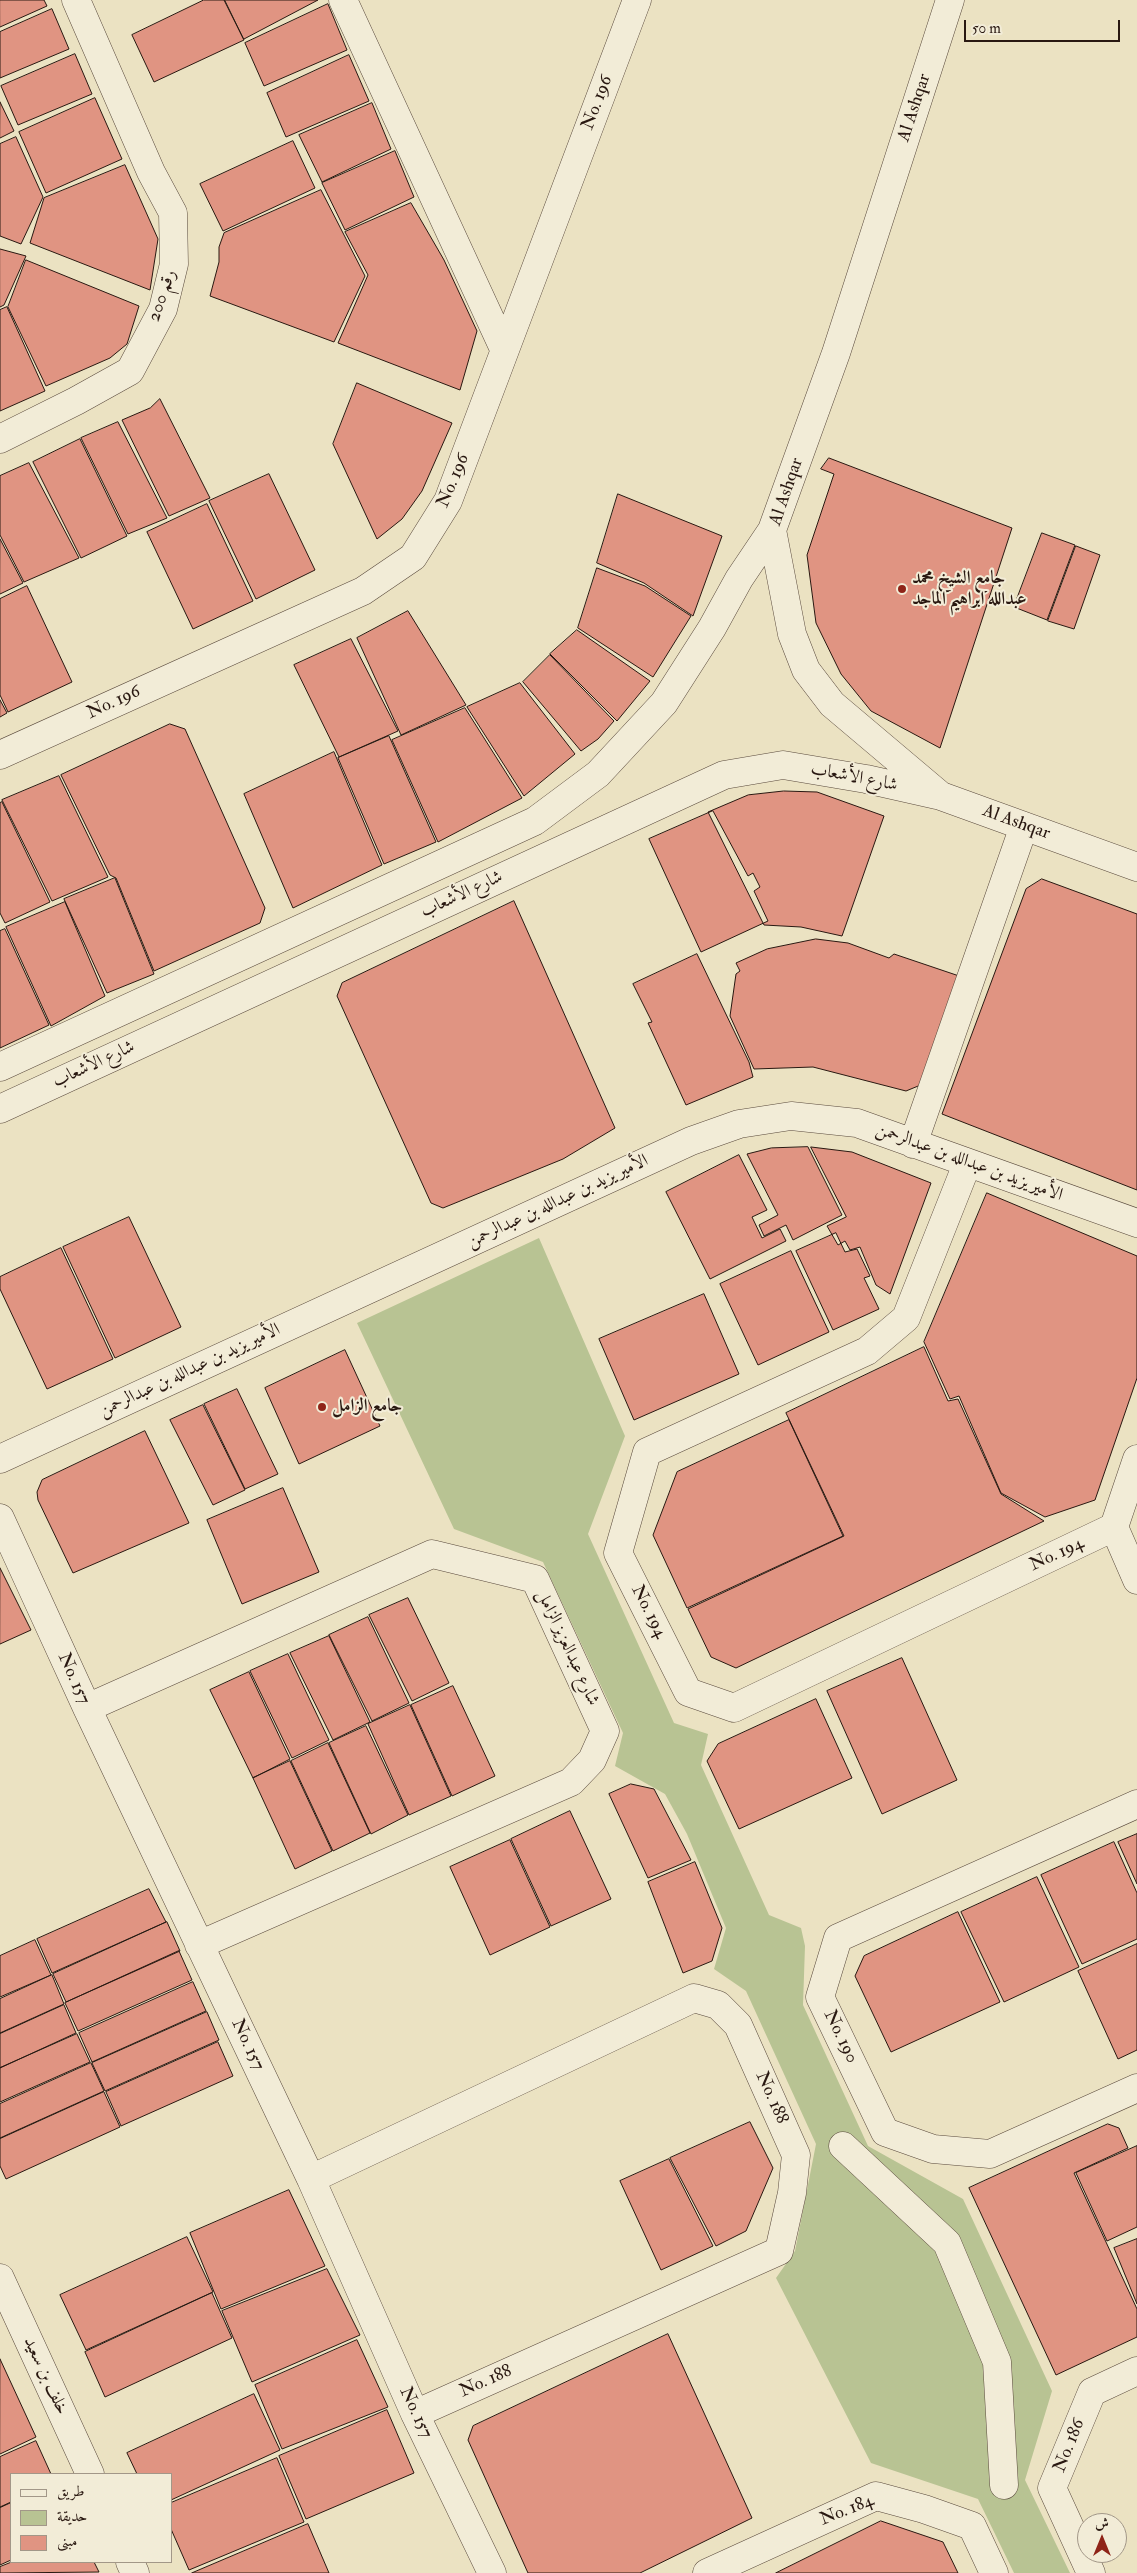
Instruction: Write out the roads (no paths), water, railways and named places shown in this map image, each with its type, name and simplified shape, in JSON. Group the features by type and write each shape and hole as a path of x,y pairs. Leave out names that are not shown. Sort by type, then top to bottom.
{"street":[{"name":"رقم 200","path":"0,439 76,401 130,371 163,309 174,264 172,213 151,172 76,0"},
{"path":"343,0 504,349"},
{"name":"Al Ashqar","path":"950,0 836,354 772,530 792,634 806,670 832,704 941,796 1137,867"},
{"name":"No. 196","path":"0,755 363,590 413,557 448,501 634,2"},
{"name":"شارع الأشعاب","path":"0,1067 535,821 598,774 664,703 712,628 739,579 772,530"},
{"name":"شارع الأشعاب","path":"0,1109 724,775 783,766 866,779 941,796"},
{"path":"913,1144 1024,826"},
{"name":"الأمير يزيد بن عبدالله بن عبدالرحمن","path":"0,1459 691,1141 739,1124 791,1116 857,1123 1137,1224"},
{"name":"No. 194","path":"967,1164 906,1318 867,1351 647,1452 618,1553 688,1692 734,1708 1114,1527"},
{"path":"1137,1459 1114,1527 1137,1580"},
{"name":"No. 157","path":"0,1518 86,1708 310,2179 415,2414 492,2573"},
{"name":"شارع عبدالعزيز الزامل","path":"86,1708 432,1554 535,1579 605,1731 592,1760 571,1782 199,1945"},
{"name":"No. 190","path":"1137,1804 838,1938 820,1997 885,2132 933,2149 990,2154 1137,2088"},
{"name":"No. 188","path":"310,2179 694,1998 718,2005 738,2025 796,2155 792,2194 779,2251 415,2414"},
{"path":"843,2146 947,2244 997,2362 1004,2485"},
{"name":"خلف بن سعيد","path":"0,2278 6,2306 90,2473"},
{"name":"No. 186","path":"1091,2573 1052,2488 1092,2392 1137,2371"},
{"name":"No. 184","path":"707,2573 876,2496 924,2508 972,2526 994,2573"}],"place":[{"name":"جامع الشيخ محمد عبدالله ابراهيم الماجد","path":"902,589"},
{"name":"جامع الزامل","path":"322,1407"}]}
